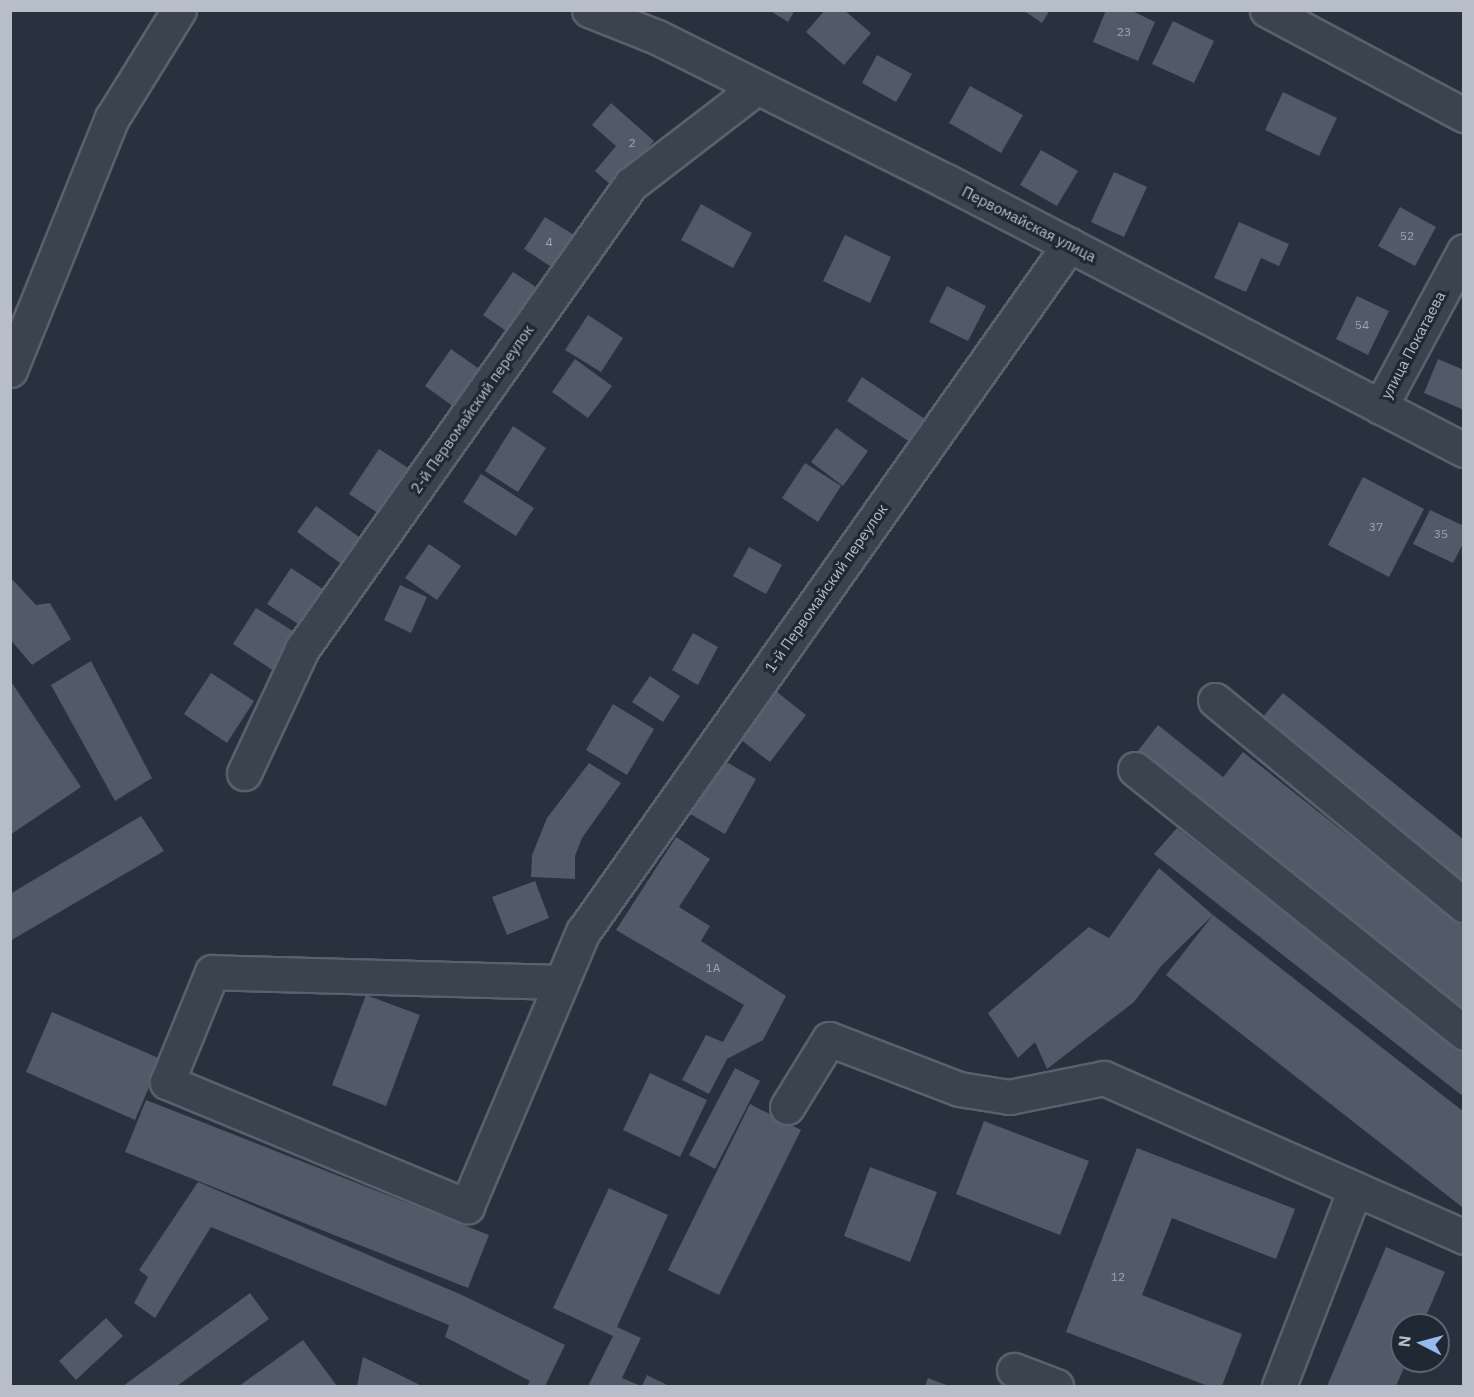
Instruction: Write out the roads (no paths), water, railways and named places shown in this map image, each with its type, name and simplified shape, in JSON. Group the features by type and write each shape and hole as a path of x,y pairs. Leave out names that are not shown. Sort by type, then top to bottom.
{"street":[{"path":"10,370 112,118 179,10"},
{"name":"Первомайская улица","path":"589,10 657,37 755,89 1069,245 1464,450"},
{"path":"1267,10 1464,115"},
{"name":"2-й Первомайский переулок","path":"244,773 302,649 631,184 755,89"},
{"name":"1-й Первомайский переулок","path":"561,982 212,972 167,1082 467,1206 583,932 1069,245"},
{"name":"улица Покатаева","path":"1380,407 1464,251"},
{"path":"1215,700 1464,905"},
{"path":"1135,769 1464,1033"},
{"path":"787,1107 829,1039 959,1089 1009,1097 1104,1078 1464,1237"},
{"path":"1279,1386 1355,1189"},
{"path":"1014,1370 1056,1386"}]}
